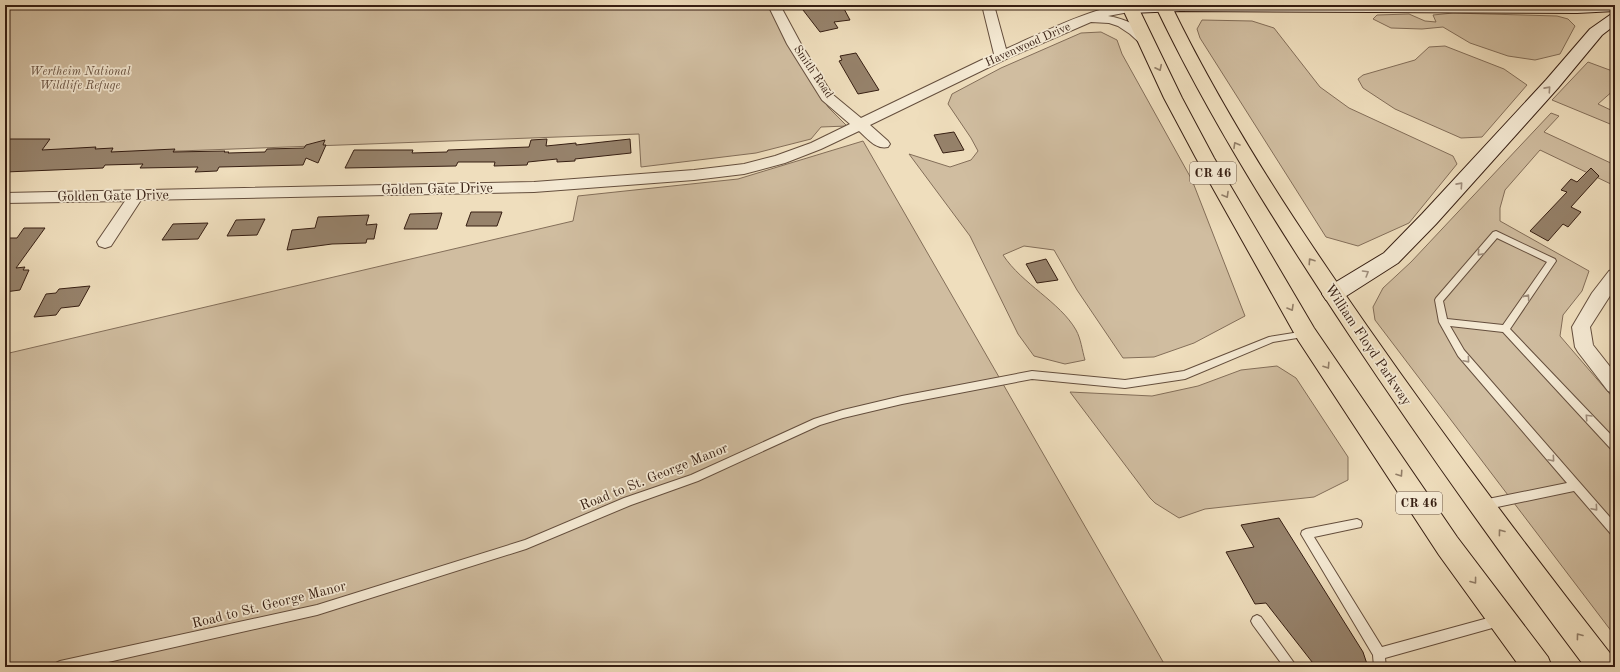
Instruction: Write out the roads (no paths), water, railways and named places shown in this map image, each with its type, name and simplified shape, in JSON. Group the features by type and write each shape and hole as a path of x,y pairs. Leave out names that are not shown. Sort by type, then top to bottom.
{"highway":[{"name":"CR 46","path":"1130,6 1205,158 1306,334 1448,546 1538,667"},
{"name":"William Floyd Parkway","path":"1163,6 1189,59 1242,154 1333,294 1403,398 1603,667"}],"street":[{"name":"Smith Road","path":"774,5 794,44 827,97 883,144"},
{"path":"988,5 1001,56"},
{"name":"Havenwood Drive","path":"859,125 1001,56 1101,13 1130,6 1588,8 1615,6"},
{"path":"1588,8 1600,14 1602,19 1596,32"},
{"path":"1333,294 1391,258 1430,219 1552,84 1596,32 1615,18"},
{"path":"1084,21 1105,19 1120,22 1146,41"},
{"name":"Golden Gate Drive","path":"5,198 534,188 694,175 744,169 780,160 816,146 859,125"},
{"path":"105,242 137,195"},
{"path":"1615,275 1598,298 1581,327 1584,347 1615,386"}],"lane":[{"path":"1505,329 1552,261 1496,234 1439,300 1443,322 1461,353 1615,531"},
{"path":"1443,322 1505,329 1615,446"},
{"name":"Road to St. George Manor","path":"60,667 317,610 526,544 628,502 694,478 817,422 843,414 902,400 1032,376 1125,384 1185,375 1272,339 1306,334"},
{"path":"1482,505 1576,486"},
{"path":"1357,524 1306,534 1379,654 1380,667"},
{"path":"1379,654 1503,620"},
{"path":"1257,621 1291,667"}],"park label":[{"name":"Wertheim National Wildlife Refuge","path":"80,79"}]}
